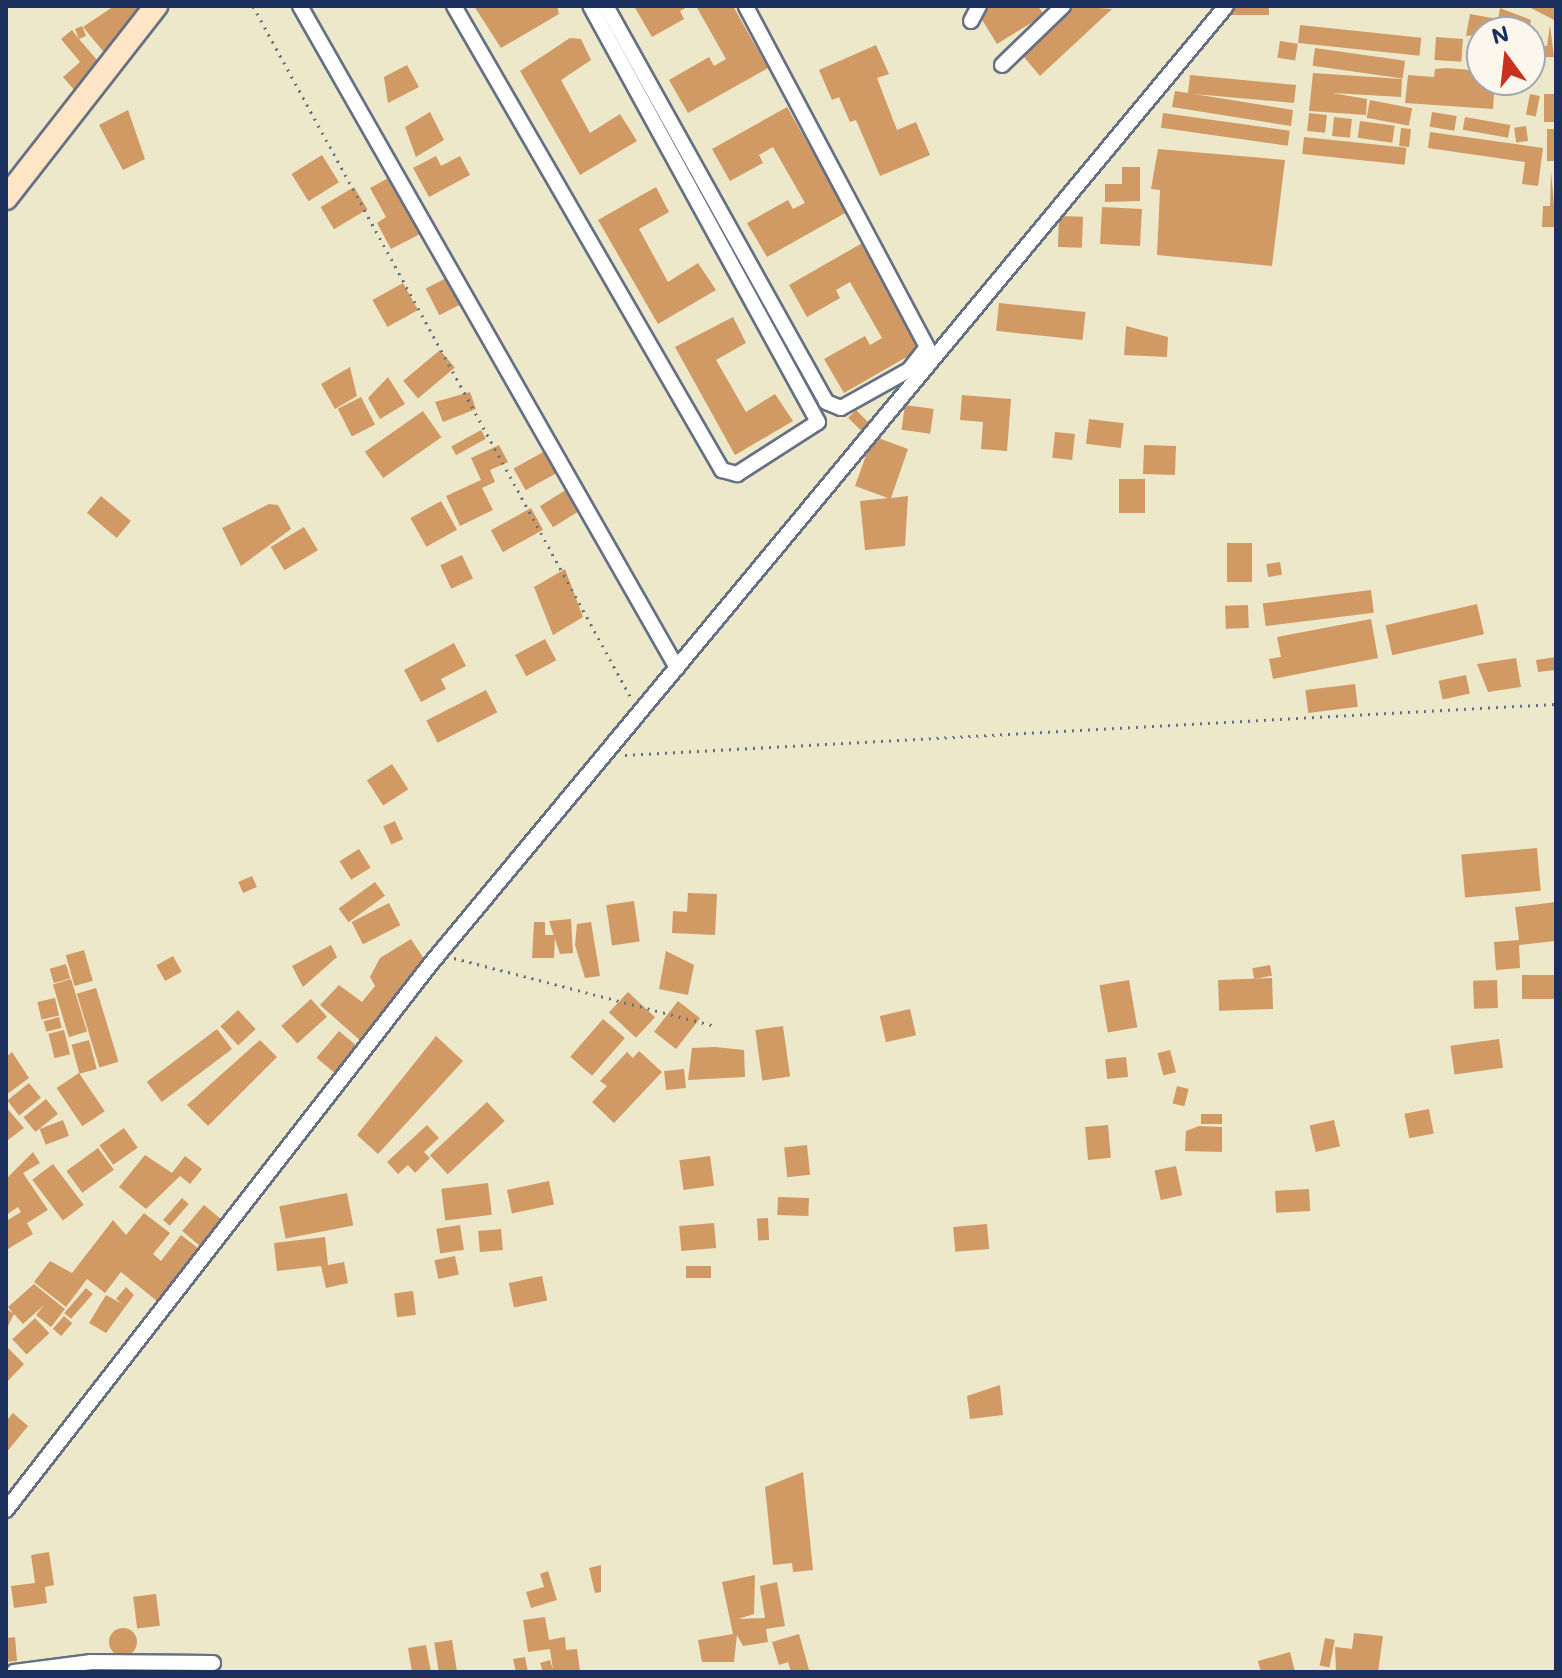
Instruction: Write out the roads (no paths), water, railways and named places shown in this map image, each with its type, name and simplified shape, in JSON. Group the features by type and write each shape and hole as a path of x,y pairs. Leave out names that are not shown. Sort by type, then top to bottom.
{"main road":[{"path":"6,198 156,6"}],"street":[{"path":"300,6 677,668"},
{"path":"454,6 722,470 737,474 818,422 590,6"},
{"path":"606,6 826,402 841,408 909,370 927,347 746,6"},
{"path":"971,21 979,6"},
{"path":"1002,65 1063,6"},
{"path":"6,1510 439,954 1226,6"},
{"path":"14,1672 91,1662 213,1663"}]}
